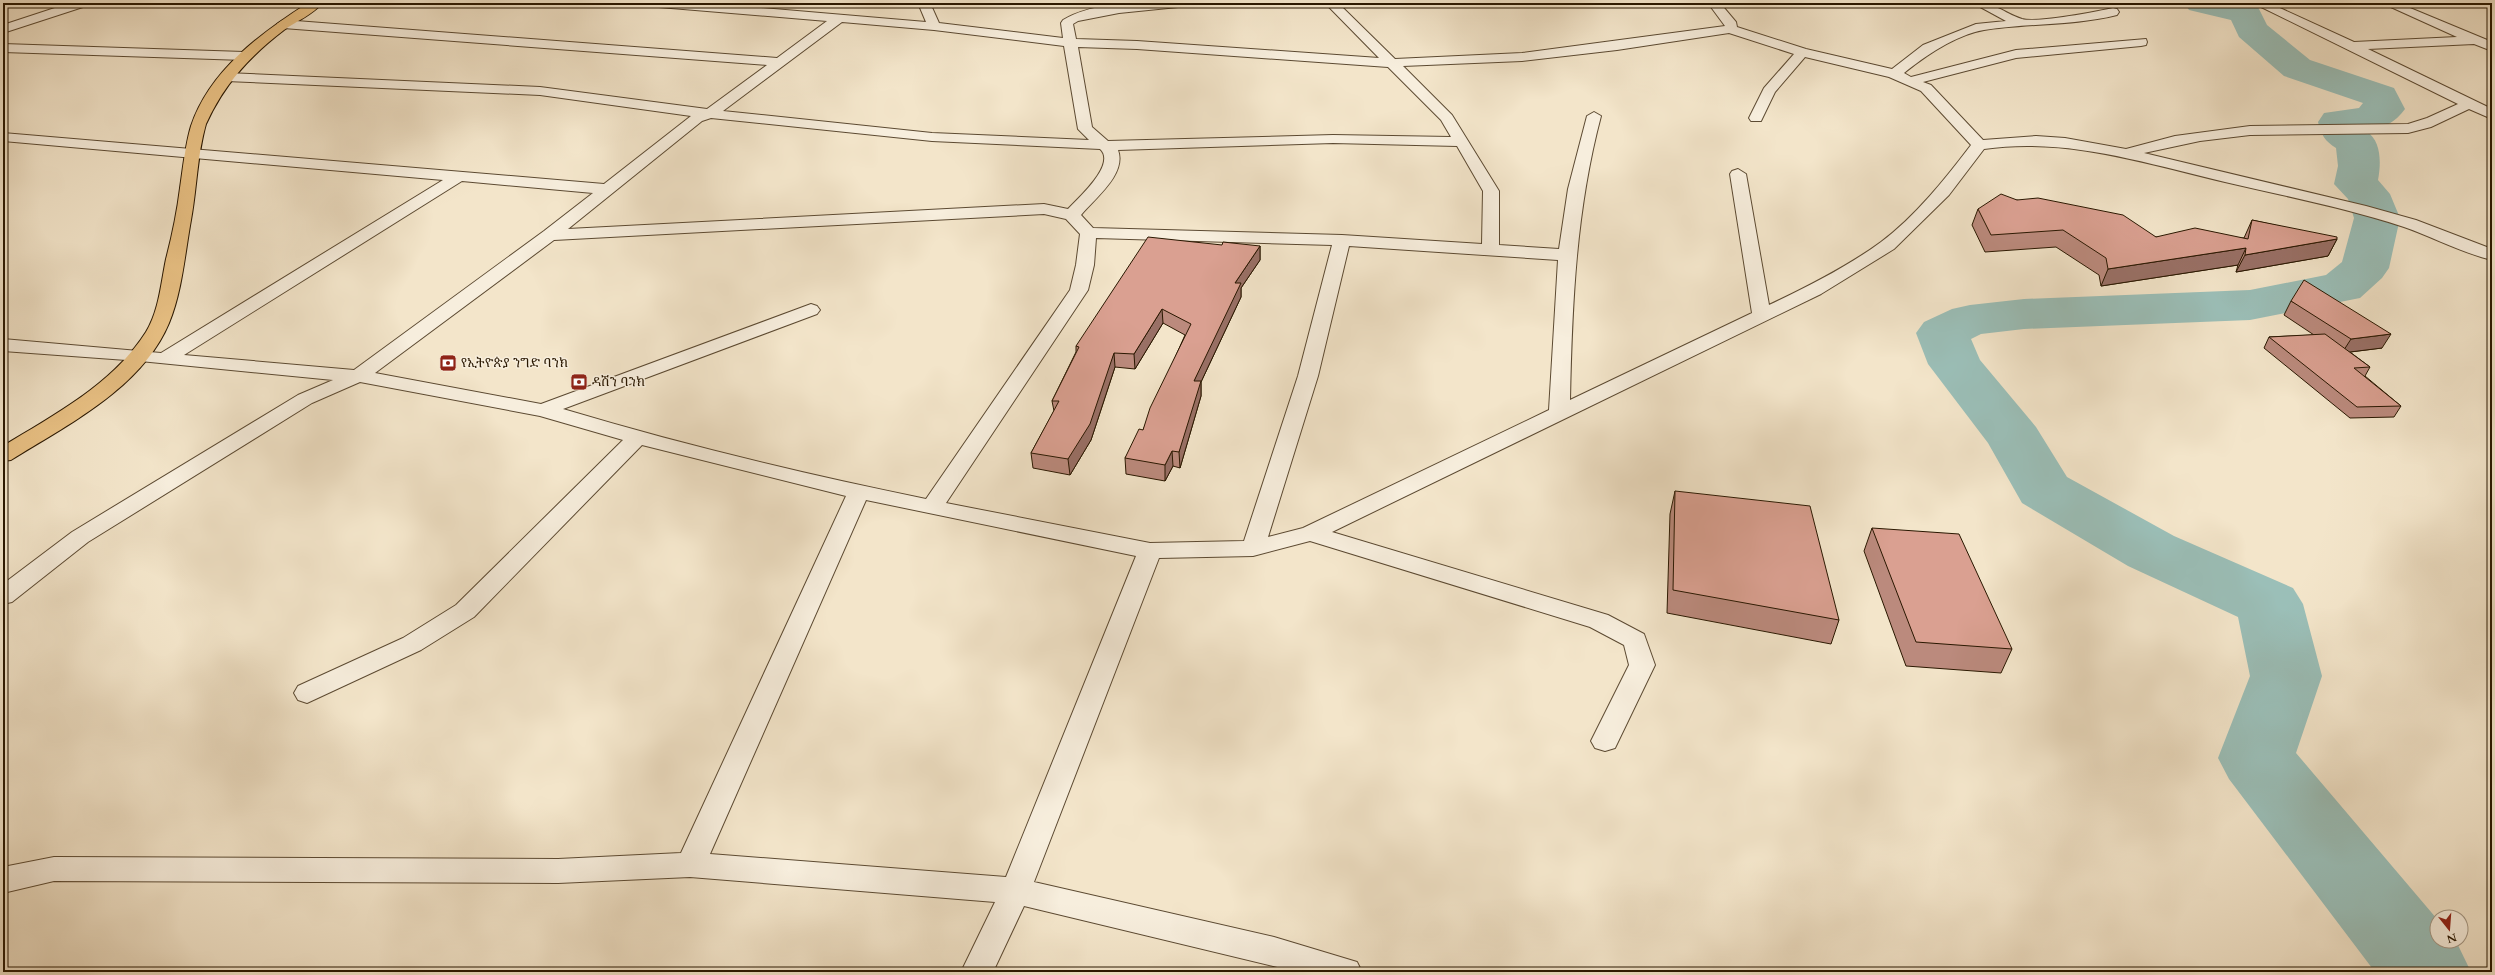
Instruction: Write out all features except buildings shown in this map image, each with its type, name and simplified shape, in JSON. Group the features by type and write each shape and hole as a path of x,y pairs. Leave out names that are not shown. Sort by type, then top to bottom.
{"main road":[{"path":"3,455 64,418 113,380 140,355 156,329 166,302 184,215 193,152 199,126 205,110 226,77 244,56 283,24 316,3"}],"street":[{"path":"3,29 82,3"},
{"path":"659,3 769,7 839,18 934,26 1071,43 1137,45 1391,63 1522,57 1617,46 1730,29 1802,52 1894,74 1926,88 1979,145"},
{"path":"924,3 934,26"},
{"path":"1072,215 1108,174 1113,160 1112,151 1101,144 1085,129 1067,23 1068,13 1178,3"},
{"path":"1331,4 1349,3"},
{"path":"1714,3 1732,25 1730,29"},
{"path":"1979,3 2020,23"},
{"path":"2259,3 2352,46 2492,115"},
{"path":"2388,3 2492,47"},
{"path":"1331,4 1447,118 1490,191 1490,251"},
{"path":"1894,74 1928,48 1980,27 2075,18 2113,12"},
{"path":"3,596 80,537 305,400 358,376 550,235 697,118 710,114 782,62 839,18"},
{"path":"283,24 782,62"},
{"path":"2352,46 2474,40"},
{"path":"1910,81 2016,54 2141,42"},
{"path":"5,49 244,56"},
{"path":"1756,118 1770,91 1802,52"},
{"path":"226,77 540,91 710,114 932,137 1039,143 1132,146 1333,140 1461,142"},
{"path":"2125,153 2174,141 2237,132 2324,129 2359,130 2418,126 2469,104"},
{"path":"1560,414 1566,255 1582,158 1594,116"},
{"path":"3,137 461,175 607,189"},
{"path":"3,345 140,355 164,359 358,376 543,410 636,438 859,492 931,508 1150,551 1253,548 1311,533 1815,290 1888,245 1943,192 1979,145 2004,140 2047,140 2125,153 2334,204 2409,224 2492,255"},
{"path":"1738,174 1762,316"},
{"path":"164,359 461,175"},
{"path":"550,235 1044,209 1072,215 1088,233 1342,240 1566,255"},
{"path":"931,508 1079,290 1085,265 1088,233"},
{"path":"1253,548 1308,376 1342,240"},
{"path":"543,410 811,310"},
{"path":"307,693 412,644 465,611 636,438"},
{"path":"690,865 859,492"},
{"path":"1311,533 1599,621 1635,640 1642,665 1605,741"},
{"path":"978,972 1016,891 1150,551"},
{"path":"3,880 54,869 558,871 690,865 1016,891 1274,951 1346,972"}],"waterway":[{"path":"2201,3 2246,14 2251,30 2297,68 2380,96 2385,109 2369,119 2338,122 2341,133 2356,143 2359,166 2356,184 2368,194 2377,218 2365,268 2342,287 2250,305 2024,314 1970,320 1942,333 1955,364 2015,439 2044,490 2151,551 2269,604 2286,676 2256,758 2427,972"}],"place":[{"name":"የኢትዮጵያ ንግድ ባንክ","path":"448,363"},
{"name":"ዳሽን ባንክ","path":"579,382"}]}
